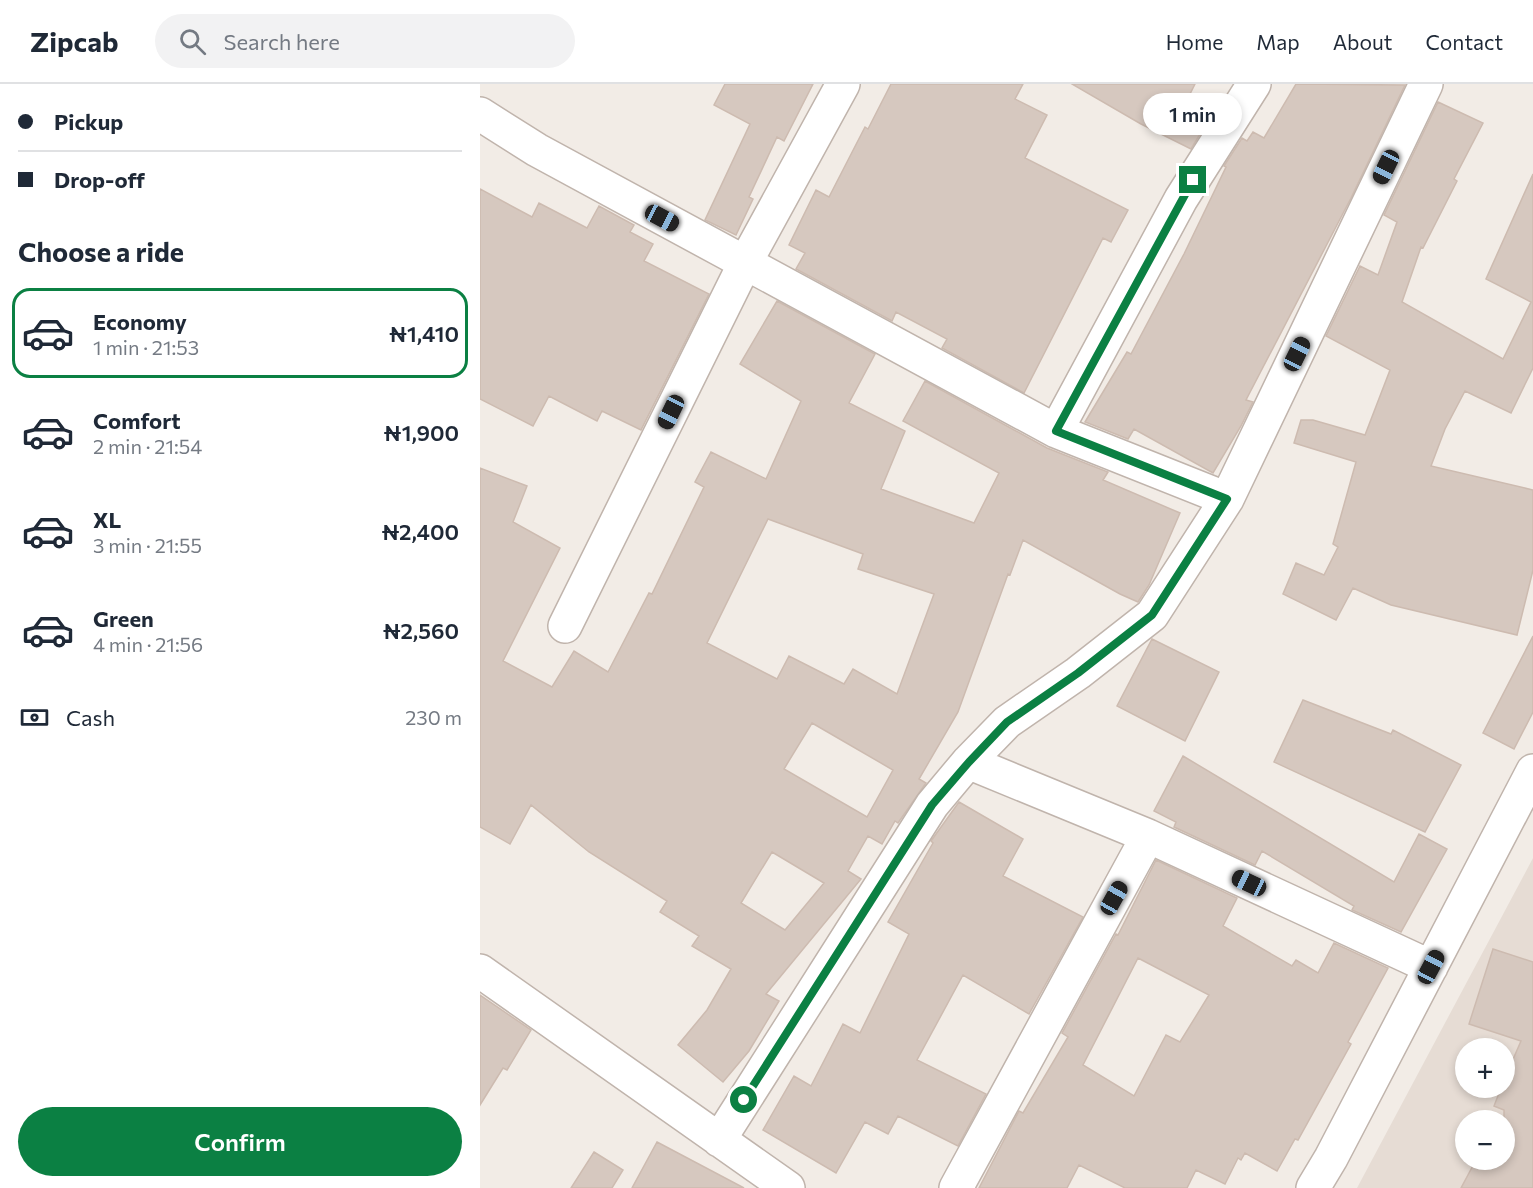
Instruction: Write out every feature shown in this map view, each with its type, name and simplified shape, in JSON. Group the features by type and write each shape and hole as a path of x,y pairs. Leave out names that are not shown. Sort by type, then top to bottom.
{"street":[{"path":"566,626 745,262 843,84"},
{"path":"1056,431 1181,199 1254,84"},
{"path":"719,1140 932,805 1007,722 1078,673 1152,615 1227,499 1426,84"},
{"path":"480,114 537,150 1056,431 1227,499"},
{"path":"969,762 1148,836 1431,967"},
{"path":"1313,1188 1331,1158 1533,771"},
{"path":"956,1188 1148,836"},
{"path":"480,971 788,1188"}],"shaded area":[{"path":"1533,858 1533,1188 1357,1188"}],"building":[{"path":"725,84 813,84 784,141 777,137 749,197 753,199 736,235 705,220 750,124 714,105"},
{"path":"891,84 1023,84 1015,99 1047,115 1025,158 1128,210 1111,242 1103,238 1024,393 942,348 947,339 896,312 892,321 796,269 805,253 789,245 816,190 829,197 865,127 868,129"},
{"path":"1072,84 1195,84 1183,108 1208,121 1191,149 1141,124"},
{"path":"1296,84 1405,85 1351,198 1246,400 1253,402 1213,473 1134,429 1128,439 1085,422 1127,352 1131,354 1184,254 1226,167 1224,166 1242,138 1247,141 1253,132 1264,138"},
{"path":"1438,102 1483,123 1454,179 1457,181 1423,248 1421,247 1402,302 1503,359 1531,302 1486,279 1533,174 1533,368 1511,413 1465,391 1445,429 1431,466 1533,490 1533,570 1517,635 1391,605 1353,588 1336,620 1283,594 1296,563 1324,575 1338,547 1333,544 1356,462 1294,443 1301,420 1313,420 1365,435 1390,370 1326,336 1360,266 1378,275 1397,222 1384,215"},
{"path":"480,189 532,217 539,203 587,228 599,206 634,225 630,232 653,244 644,261 709,294 641,430 602,411 597,421 549,396 533,426 480,399"},
{"path":"777,301 875,354 849,403 905,431 881,489 974,523 999,473 903,421 925,381 1047,448 1108,472 1103,480 1180,513 1149,585 1138,602 1023,540 1010,575 1008,574 958,712 919,779 926,783 898,823 895,821 882,844 868,836 848,871 861,879 766,994 779,1001 749,1051 723,1082 678,1045 707,1010 731,969 692,946 699,936 660,912 667,901 589,852 531,805 510,844 480,827 480,468 527,486 513,522 560,548 503,661 552,687 574,651 608,672 649,593 652,594 704,487 695,482 711,452 766,479 801,401 740,364","holes":["768,519 863,554 858,569 934,594 897,694 853,669 844,684 789,656 777,679 707,643","812,723 893,770 867,817 784,769","772,852 824,883 785,930 741,903"]},
{"path":"1533,636 1533,712 1514,749 1483,733"},
{"path":"1152,639 1219,672 1185,741 1117,706"},
{"path":"1303,700 1391,734 1393,730 1461,765 1425,832 1274,762"},
{"path":"1183,756 1394,882 1419,834 1447,849 1401,932 1352,910 1354,906 1262,851 1255,865 1174,827 1176,822 1154,811"},
{"path":"959,802 1023,839 1003,876 1083,917 1029,1014 963,975 917,1060 986,1094 958,1146 898,1116 888,1134 865,1122 836,1173 763,1130 794,1076 811,1086 843,1024 860,1033 909,934 888,922 933,843 931,841"},
{"path":"1156,860 1237,898 1223,926 1292,966 1296,960 1318,973 1334,943 1388,968 1348,1042 1351,1044 1298,1140 1295,1139 1277,1171 1245,1153 1241,1160 1238,1158 1225,1184 1196,1170 1187,1188 1125,1188 1079,1165 1067,1188 979,1188 1019,1111 1023,1113 1068,1037 1062,1033 1116,934 1118,935","holes":["1138,958 1209,995 1180,1042 1166,1035 1134,1096 1083,1065"]},
{"path":"1493,949 1533,962 1533,1188 1461,1188 1471,1170 1515,1170 1515,1110 1504,1110 1494,1106 1497,1098 1515,1098 1515,1055 1521,1041 1469,1024"},
{"path":"480,995 531,1030 507,1070 503,1068 480,1105"},
{"path":"657,1142 744,1188 632,1188"},
{"path":"594,1152 623,1170 612,1188 571,1188"}],"route":[{"path":"744,1100 932,805 1007,722 1078,673 1152,615 1227,499 1056,431 1193,180"}]}
